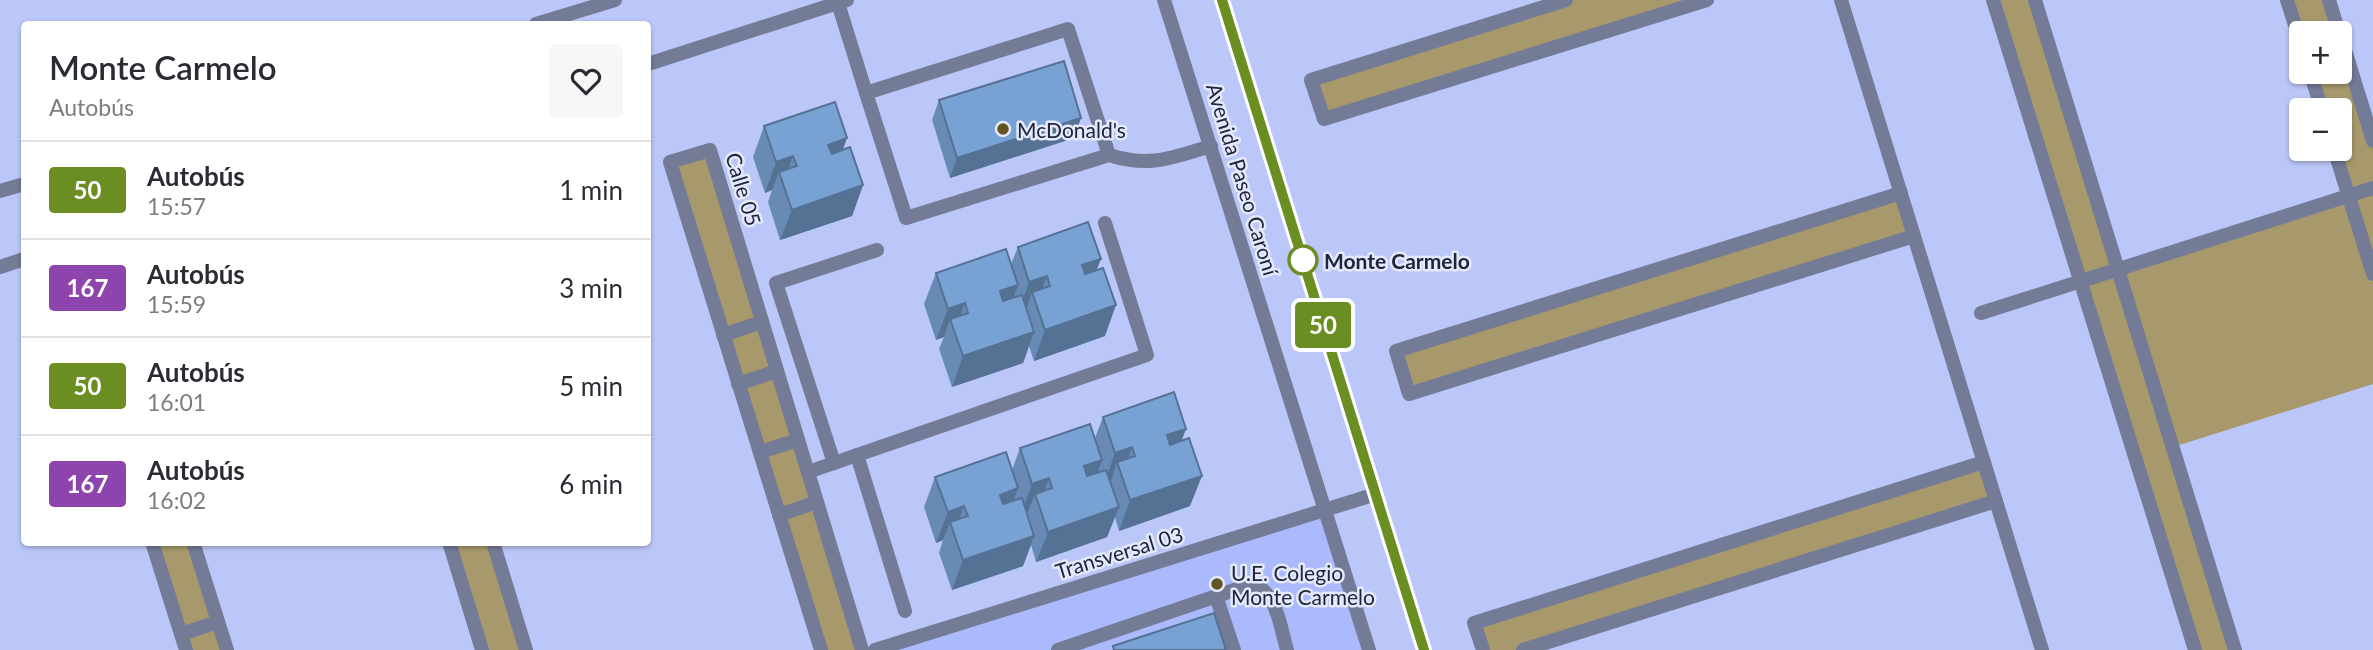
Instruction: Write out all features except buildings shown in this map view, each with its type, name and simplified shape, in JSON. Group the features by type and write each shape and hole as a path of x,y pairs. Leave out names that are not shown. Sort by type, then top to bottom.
{"street":[{"path":"546,21 615,0"},
{"name":"Avenida Paseo Caroní","path":"1164,0 1369,650"},
{"name":"Avenida Paseo Caroní","path":"1222,0 1424,650"},
{"path":"1566,0 1311,80 1324,119 1707,0"},
{"path":"1841,0 2042,650"},
{"path":"1993,0 2195,650"},
{"path":"2035,0 2235,650"},
{"path":"2287,0 2294,21"},
{"path":"2329,0 2336,21"},
{"path":"651,63 842,1 866,93 906,218 1108,155 1131,162 1163,161 1211,146"},
{"path":"866,93 1068,29 1108,155"},
{"path":"2352,73 2373,141"},
{"name":"Calle 05","path":"821,650 670,162 710,150 862,650"},
{"path":"2337,161 2373,274"},
{"path":"0,191 21,185"},
{"path":"1981,313 2373,188"},
{"path":"1901,193 1396,351 1409,394 1914,236"},
{"path":"808,472 1147,355 1105,223"},
{"path":"834,463 776,283 877,250"},
{"path":"0,267 21,260"},
{"path":"723,335 762,322"},
{"path":"738,384 777,371"},
{"path":"760,452 798,440"},
{"path":"856,455 905,611"},
{"path":"1483,650 1474,623 1984,462"},
{"name":"Transversal 03","path":"874,650 1376,494"},
{"path":"1523,650 1996,501"},
{"path":"779,515 817,502"},
{"path":"153,546 186,650"},
{"path":"194,546 227,650"},
{"path":"450,546 482,650"},
{"path":"494,546 526,650"},
{"path":"1058,650 1249,585 1256,585 1264,590 1271,601 1287,650"},
{"path":"1216,596 1234,650"},
{"path":"181,634 218,622"}],"shaded area":[{"path":"1566,0 1707,0 1324,119 1311,80"},
{"path":"1993,0 2035,0 2118,268 2348,195 2342,161 2352,161 2352,98 2318,98 2314,84 2352,84 2352,73 2373,141 2373,384 2173,447 2235,650 2196,650"},
{"path":"2287,0 2329,0 2335,21 2296,21"},
{"path":"710,150 862,650 821,650 670,162"},
{"path":"1901,193 1914,236 1409,394 1396,351"},
{"path":"1984,462 1996,501 1523,650 1483,650 1474,623"},
{"name":"U.E. Colegio Monte Carmelo","path":"1325,510 1369,650 875,650"},
{"path":"153,546 194,546 227,650 186,650"},
{"path":"450,546 494,546 526,650 482,650"}],"bus line":[{"name":"50","path":"1222,0 1424,650"}],"place":[{"name":"McDonald's","path":"1003,129"},
{"name":"Monte Carmelo","path":"1303,260"},
{"name":"U.E. Colegio Monte Carmelo","path":"1217,584"}]}
